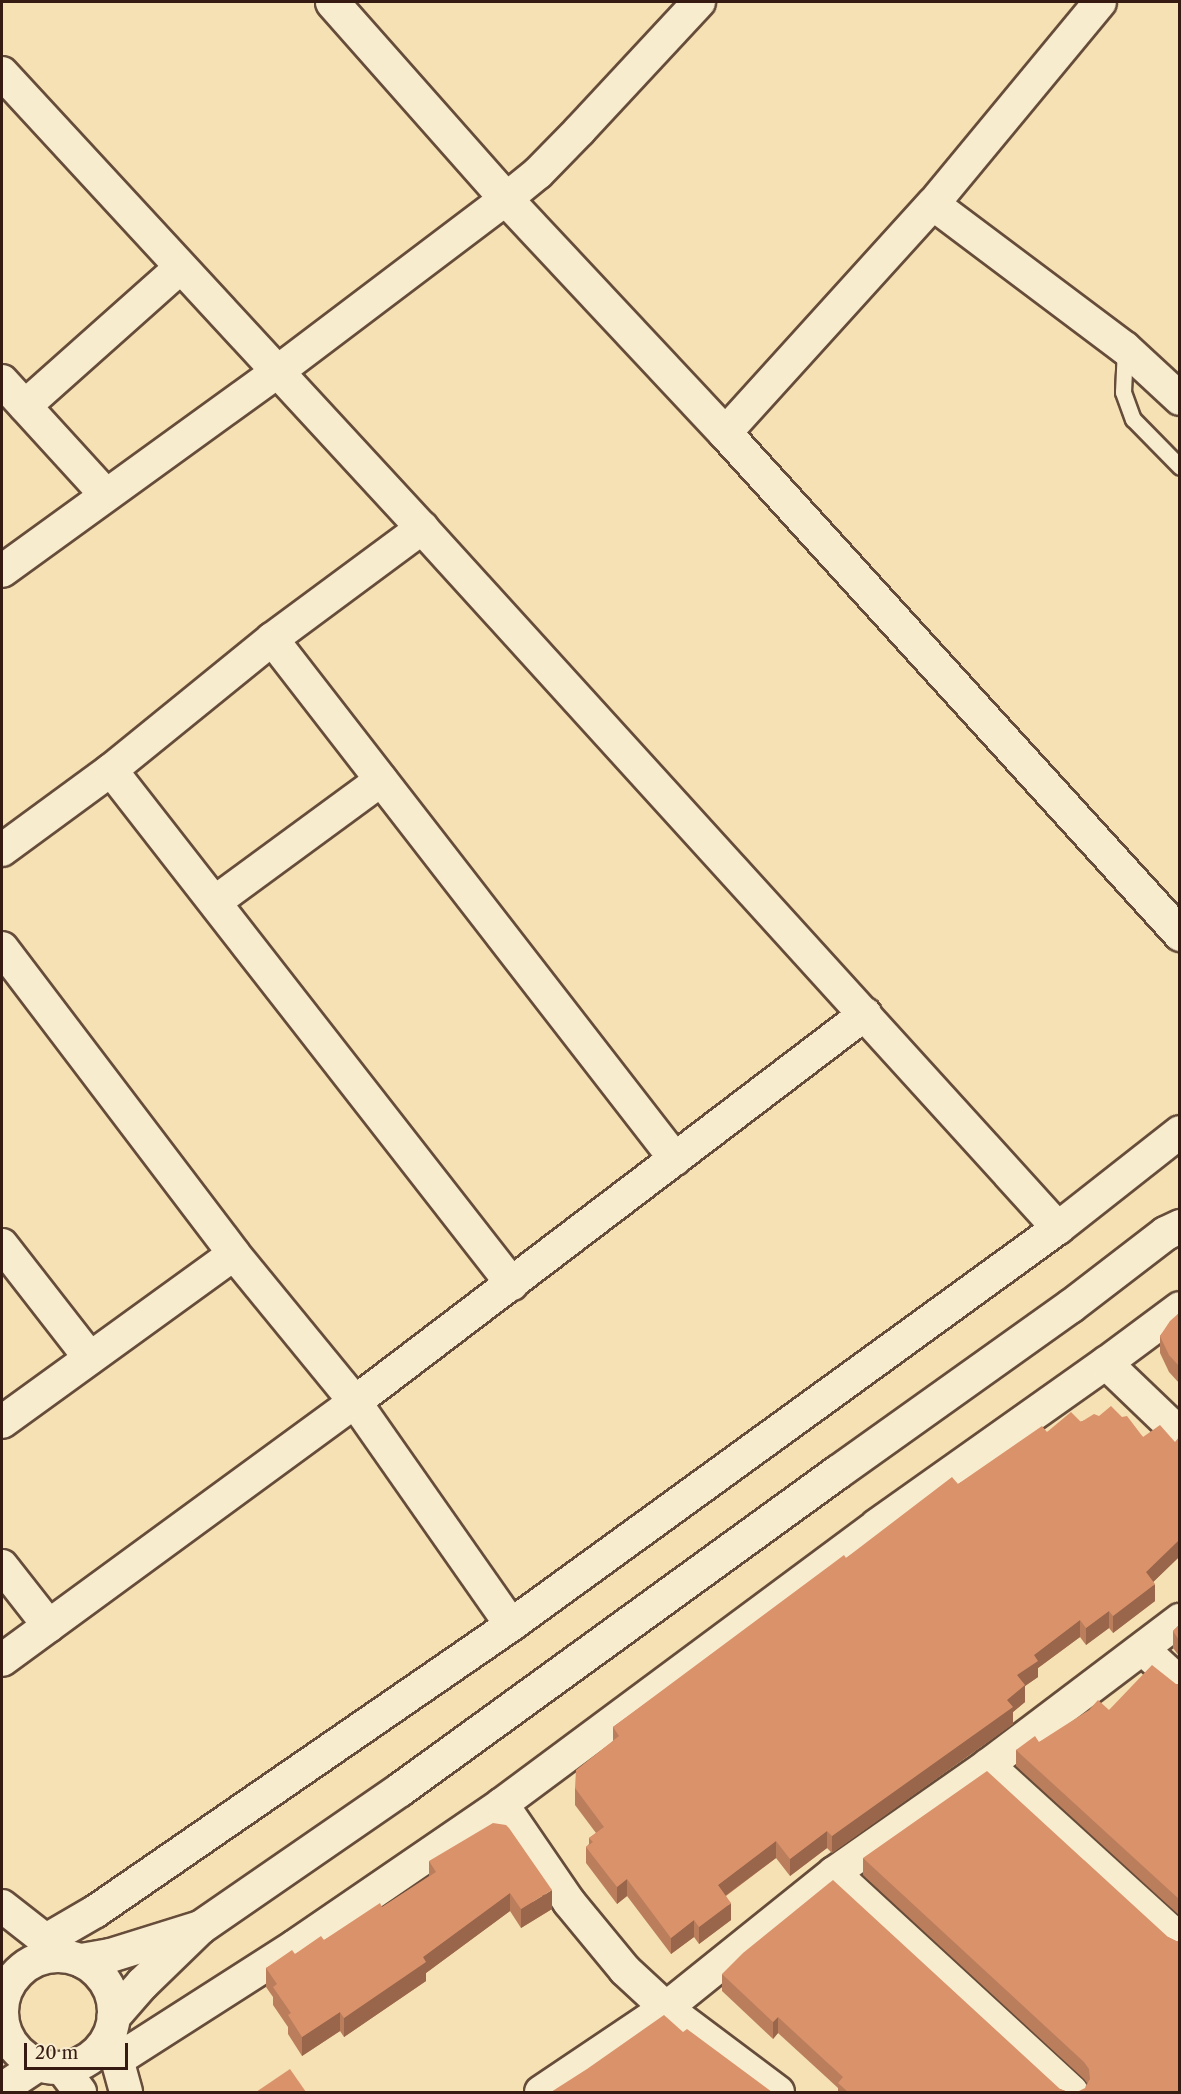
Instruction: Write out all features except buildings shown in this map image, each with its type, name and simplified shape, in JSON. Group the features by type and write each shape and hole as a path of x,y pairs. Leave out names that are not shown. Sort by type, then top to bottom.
{"street":[{"path":"332,2 506,199 725,433 1179,934"},
{"path":"2,570 277,372 538,173 699,2"},
{"path":"725,433 933,204 1100,2"},
{"path":"2,73 422,528 1058,1228"},
{"path":"933,204 1125,348 1179,399"},
{"path":"25,406 180,268"},
{"path":"2,381 106,495"},
{"path":"2,850 111,770 272,639 422,528"},
{"path":"272,639 675,1159"},
{"path":"111,770 512,1284"},
{"path":"215,902 381,780"},
{"path":"2,948 234,1254 355,1402 511,1625"},
{"path":"2,1660 355,1402 865,1014"},
{"path":"64,1952 96,1911 511,1625 1058,1228 1179,1132"},
{"path":"114,2036 142,1983 200,1927 400,1789 1070,1306 1175,1224"},
{"path":"2,1245 90,1358"},
{"path":"2,1422 234,1254"},
{"path":"2,2089 60,2075 92,2057 114,2036 295,1946 502,1804 878,1525 1106,1363 1179,1308"},
{"path":"1106,1363 1179,1434"},
{"path":"2,1566 49,1626"},
{"path":"541,2092 666,2008 834,1873 988,1765 1179,1620"},
{"path":"1143,1649 1179,1683"},
{"path":"988,1765 1179,1940"},
{"path":"502,1804 569,1902 625,1970 666,2008 778,2092"},
{"path":"834,1873 1072,2092"},
{"path":"2,1906 106,1982 112,1998 114,2036 126,2092"},
{"path":"60,2075 22,2055 9,2040 2,2023 3,1990 18,1971 32,1961 64,1952 110,1955 200,1927"}],"lane":[{"path":"1125,348 1123,392 1133,419 1179,467"}]}
